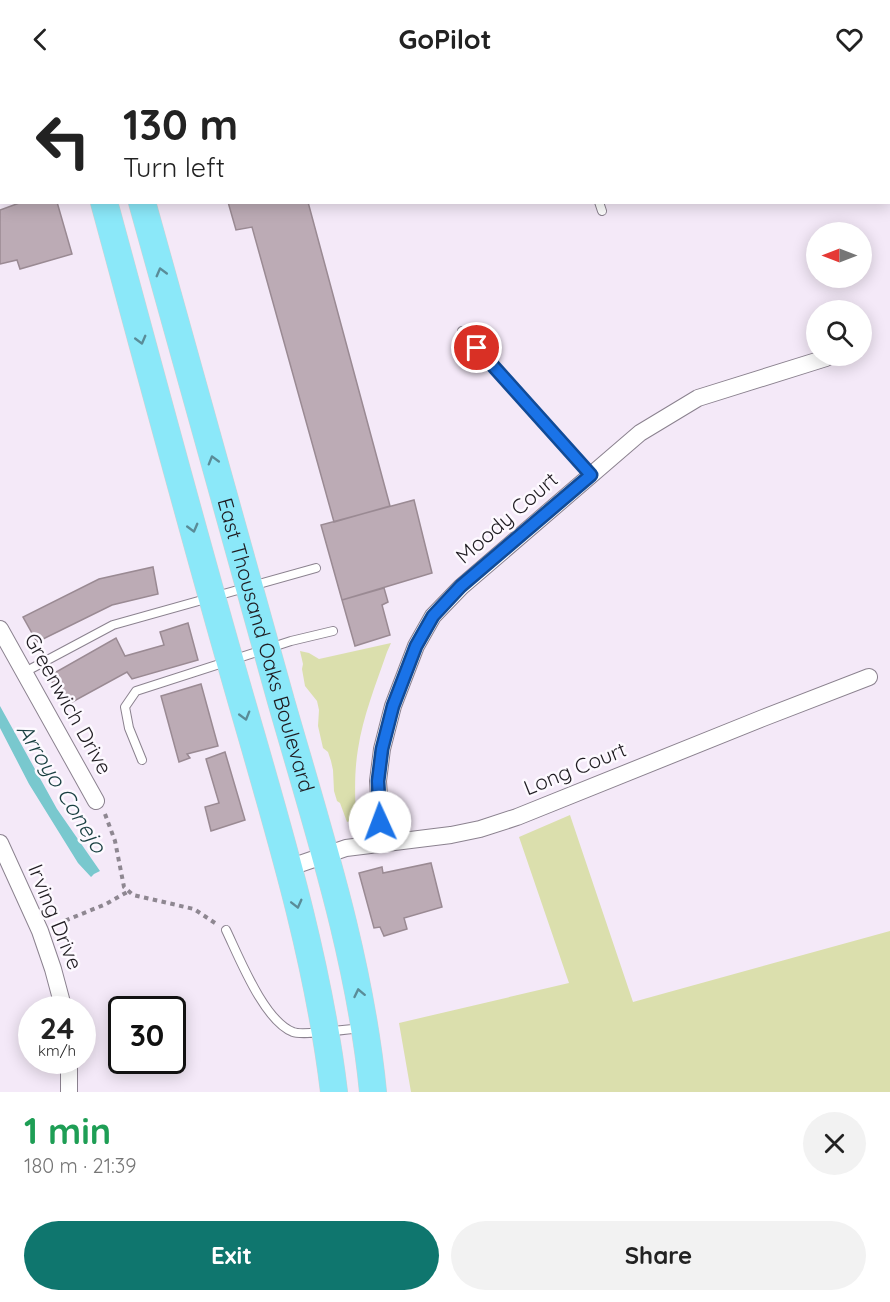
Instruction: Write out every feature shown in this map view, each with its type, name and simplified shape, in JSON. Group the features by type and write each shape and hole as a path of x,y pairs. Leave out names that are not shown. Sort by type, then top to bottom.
{"main road":[{"name":"East Thousand Oaks Boulevard","path":"105,204 288,868 312,961 330,1052 334,1092"},
{"name":"East Thousand Oaks Boulevard","path":"142,204 325,855 349,948 365,1028 374,1092"}],"street":[{"name":"Moody Court","path":"382,844 378,781 382,749 393,706 416,646 433,616 461,586 640,433 698,399 806,364"},
{"name":"Greenwich Drive","path":"0,629 96,801"},
{"name":"Long Court","path":"288,868 346,848 451,835 480,829 517,817 869,677"},
{"name":"Irving Drive","path":"0,843 40,931 60,996"},
{"path":"69,1074 69,1092"}],"lane":[{"path":"462,331 591,475"},
{"path":"23,673 113,624 316,568"},
{"path":"142,760 129,728 125,707 136,692 291,642 333,631"},
{"path":"226,930 264,1006 281,1024 294,1033 365,1028"}],"path":[{"path":"96,801 108,817 124,887 132,895 194,909 226,930"},
{"path":"40,931 106,904 129,891"}],"green space":[{"path":"391,643 370,700 360,737 355,775 356,819 347,822 334,791 331,761 328,752 323,748 318,726 317,701 305,686 300,651 319,659"},
{"path":"570,815 633,1002 890,931 890,1092 411,1092 399,1023 569,983 519,837"}],"water":[{"path":"0,706 57,809 100,871 91,877 78,863 29,784 0,728"}],"building":[{"path":"16,204 58,204 72,254 20,269 17,260 0,264 0,210"},
{"path":"229,204 309,204 390,506 334,522 252,227 236,230"},
{"path":"414,500 432,573 342,600 321,525"},
{"path":"153,567 158,594 112,605 37,642 23,617 99,579"},
{"path":"384,588 388,602 382,605 390,635 355,646 342,600"},
{"path":"188,623 198,660 132,679 127,672 65,706 49,676 116,638 125,656 164,645 160,632"},
{"path":"201,684 218,746 187,754 190,758 179,762 161,696"},
{"path":"225,752 245,820 211,831 205,807 219,803 206,759"},
{"path":"431,863 442,907 404,918 407,929 384,936 380,927 374,928 359,873 382,867 383,873"}],"route":[{"path":"380,822 378,781 382,749 393,706 416,646 433,616 461,586 591,475 477,348"}],"water label":[{"name":"Arroyo Conejo","path":"62,788"}]}
